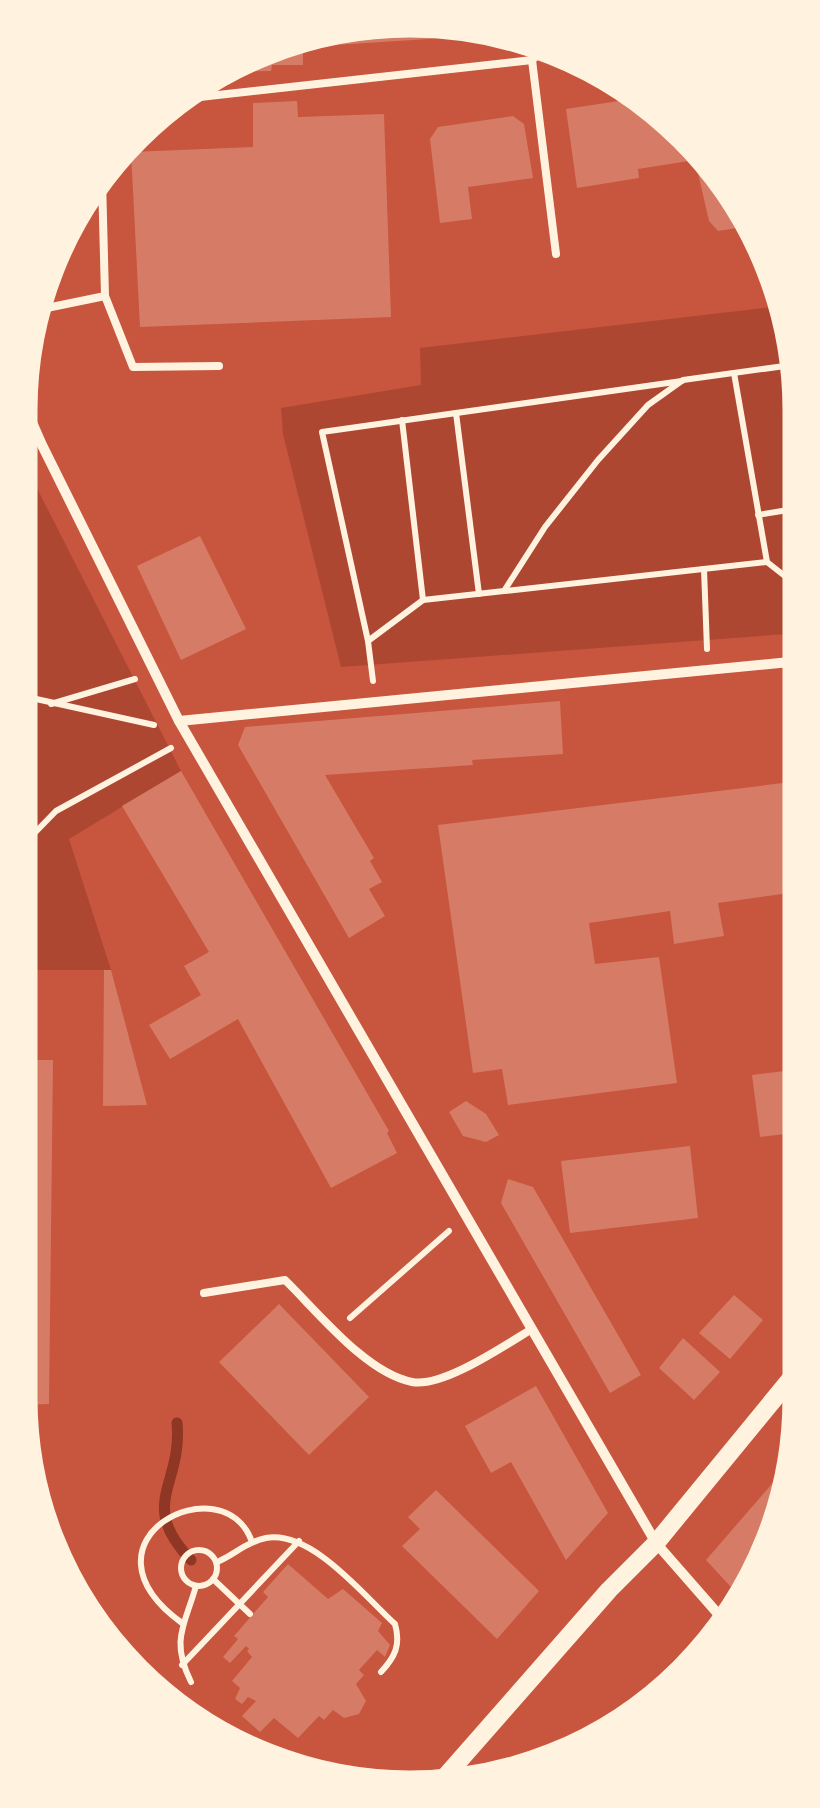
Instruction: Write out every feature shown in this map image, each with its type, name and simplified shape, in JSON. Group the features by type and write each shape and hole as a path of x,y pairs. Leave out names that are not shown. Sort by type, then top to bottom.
{"street":[{"path":"35,426 180,721 656,1543 718,1612"},
{"path":"180,721 785,662"},
{"path":"450,1771 609,1590 656,1543 785,1386"}],"lane":[{"path":"204,97 535,57"},
{"path":"532,60 556,254"},
{"path":"102,196 104,296 133,367 219,366"},
{"path":"50,307 104,296"},
{"path":"204,1293 285,1280 376,1366 414,1383 469,1369 532,1329"}],"path":[{"path":"376,702 368,642 322,432 782,366"},
{"path":"734,373 767,562 785,576"},
{"path":"504,591 546,526 598,460 648,405 683,380"},
{"path":"456,413 480,594"},
{"path":"402,420 422,600"},
{"path":"758,514 785,510"},
{"path":"368,642 422,600 767,562"},
{"path":"704,569 708,670"},
{"path":"50,704 140,678"},
{"path":"35,700 164,726 180,721"},
{"path":"35,832 56,810 175,746 164,726"},
{"path":"336,1330 455,1227"},
{"path":"182,1622 146,1584 142,1552 153,1529 166,1519 204,1508 238,1523 252,1542"},
{"path":"216,1562 252,1542 270,1537 299,1541 317,1552 395,1624 397,1652 381,1672"},
{"path":"182,1664 299,1541"},
{"path":"196,1586 186,1581 180,1571 185,1555 203,1550 216,1562"},
{"path":"213,1579 216,1562"},
{"path":"213,1579 250,1614"},
{"path":"190,1682 182,1664 182,1622 196,1586 213,1579"}],"shaded area":[{"path":"770,307 784,385 785,634 341,667 283,434 281,408 421,385 420,348"},
{"path":"35,484 181,771 69,839 111,970 35,970"}],"building":[{"path":"385,36 453,37 322,46"},
{"path":"303,51 303,65 272,65 271,71 250,71"},
{"path":"297,101 298,117 384,114 391,317 140,327 131,159 139,152 253,147 253,103"},
{"path":"622,101 690,161 638,169 639,178 577,188 566,109"},
{"path":"513,116 524,124 533,178 468,187 472,219 440,223 430,139 438,127"},
{"path":"697,169 737,227 718,231 709,221"},
{"path":"200,536 246,629 181,660 137,566"},
{"path":"560,701 563,754 472,760 473,765 325,775 374,858 370,861 382,882 369,889 385,916 349,938 238,745 245,727"},
{"path":"181,771 389,1131 397,1153 331,1188 238,1019 170,1059 149,1025 201,995 184,966 209,952 122,806"},
{"path":"785,783 785,894 718,903 724,936 674,944 670,911 589,923 595,964 659,957 677,1083 508,1105 502,1069 473,1073 438,825"},
{"path":"104,970 111,970 147,1105 103,1106"},
{"path":"35,1060 53,1060 49,1404 35,1404"},
{"path":"785,1071 785,1134 760,1137 752,1075"},
{"path":"466,1101 486,1114 499,1135 486,1142 463,1136 449,1112"},
{"path":"690,1146 698,1218 570,1233 561,1161"},
{"path":"508,1179 533,1187 641,1375 610,1393 501,1203"},
{"path":"734,1295 763,1320 730,1359 699,1333"},
{"path":"279,1304 369,1397 309,1455 219,1362"},
{"path":"683,1338 720,1372 694,1400 659,1368"},
{"path":"536,1386 608,1513 566,1560 511,1462 491,1473 465,1426"},
{"path":"776,1479 765,1519 733,1589 706,1560"},
{"path":"436,1490 539,1591 497,1639 402,1546 420,1529 408,1517"},
{"path":"288,1564 328,1599 343,1589 382,1623 378,1631 390,1645 385,1657 377,1650 359,1670 364,1675 356,1684 366,1701 359,1714 344,1718 333,1710 324,1720 319,1716 298,1738 274,1718 260,1732 242,1716 256,1701 248,1697 242,1704 235,1699 240,1688 232,1681 252,1657 246,1646 230,1663 223,1657 238,1639 234,1636 268,1597 263,1592"}],"waterway":[{"path":"177,1423 177,1444 164,1508 175,1541 191,1560"}]}
